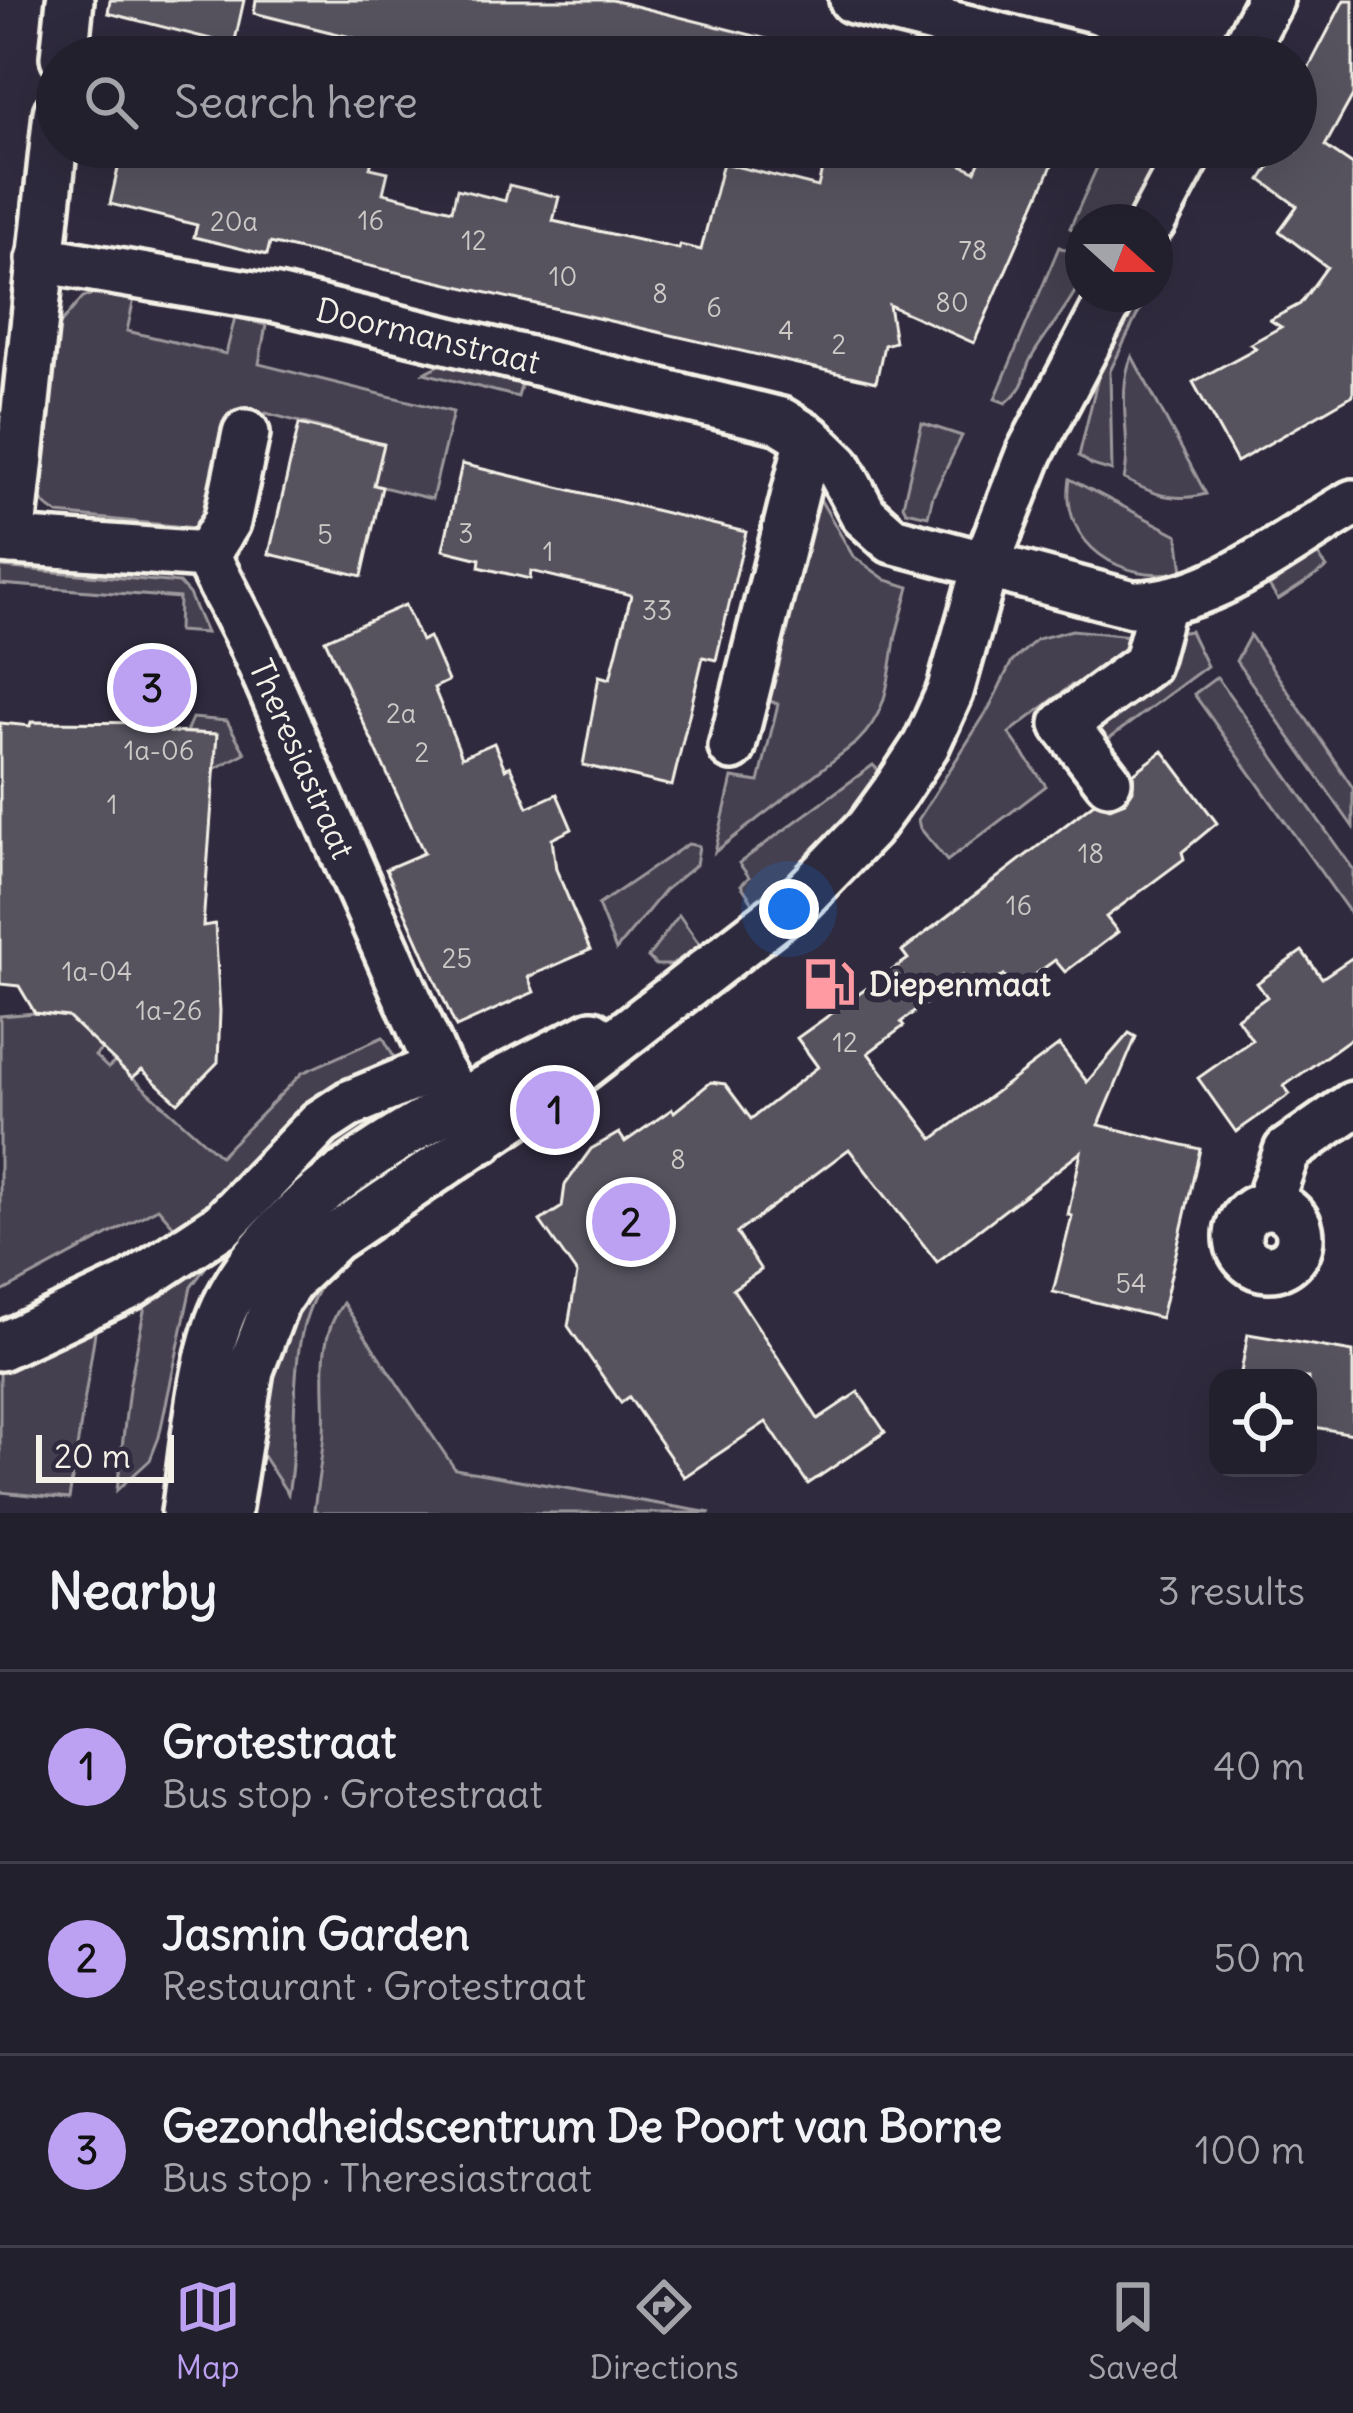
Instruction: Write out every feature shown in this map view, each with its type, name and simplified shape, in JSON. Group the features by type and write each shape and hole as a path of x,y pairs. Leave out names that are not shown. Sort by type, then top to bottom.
{"street":[{"path":"66,36 70,0"},
{"path":"853,0 998,36"},
{"path":"1251,36 1270,0"},
{"path":"51,168 6,541 206,555 227,522 246,433"},
{"path":"1162,204 1181,168"},
{"name":"Doormanstraat","path":"40,259 277,299 781,421 808,438"},
{"path":"184,1513 211,1353 225,1306 252,1266 325,1188 409,1130 690,982 800,899 868,830 926,745 950,692 986,564 1030,452 1104,312"},
{"path":"732,747 808,438 838,466 864,515 892,540 1132,604 1162,604 1197,594 1353,503"},
{"name":"Theresiastraat","path":"206,555 230,595 460,1103"},
{"path":"1108,781 1064,724 1146,664 1162,604"},
{"path":"443,1186 460,1103"},
{"path":"0,1347 130,1286 222,1225 320,1123 349,1104 460,1103"},
{"path":"1268,1205 1287,1151 1353,1105"},
{"path":"409,1130 443,1186"},
{"path":"227,1513 250,1370 276,1300 334,1238 443,1186"}],"shaded area":[{"path":"1097,168 1154,168 1135,204 1081,204"},
{"path":"1059,247 1065,250 1065,307 1029,362 1020,388 1006,403 995,399"},
{"path":"100,292 135,294 127,331 226,354 235,317 266,325 259,364 453,412 432,499 374,485 383,444 266,413 238,476 218,507 195,528 58,514 43,502 35,485 54,331 83,297"},
{"path":"1129,312 1139,312 1110,371 1112,471 1079,456 1099,373"},
{"path":"1132,356 1206,494 1164,496 1124,479 1124,401"},
{"path":"444,363 522,383 518,397 424,373"},
{"path":"922,423 962,436 928,516 906,511 903,505"},
{"path":"1070,479 1178,535 1183,571 1138,572 1100,555 1075,523"},
{"path":"817,494 853,556 886,580 909,587 886,692 876,718 857,742 715,852 732,778 759,782 778,704 767,700"},
{"path":"1317,553 1327,568 1278,600 1269,586"},
{"path":"0,567 179,583 206,633 178,631 179,598 0,584"},
{"path":"1072,630 1131,636 1137,645 1087,689 1072,685 1009,733 1046,786 947,861 918,820 989,708 1011,663 1037,639"},
{"path":"1190,631 1207,666 1107,740 1092,718 1160,636"},
{"path":"1250,635 1353,788 1353,827 1236,661"},
{"path":"1217,677 1353,869 1353,917 1194,694"},
{"path":"192,718 227,721 245,753 210,771 216,735 186,732"},
{"path":"873,765 880,772 838,827 754,904 741,885 749,877 739,863"},
{"path":"688,844 699,846 696,865 665,890 616,950 598,905"},
{"path":"679,915 700,945 671,965 656,965 648,957"},
{"path":"0,1016 67,1016 102,1049 95,1056 108,1068 115,1062 220,1156 302,1073 383,1037 396,1061 177,1230 158,1208 0,1293"},
{"path":"418,1084 416,1104 326,1168 266,1201 314,1146"},
{"path":"219,1249 191,1287 150,1460 117,1490 129,1388 146,1301"},
{"path":"321,1271 328,1275 313,1299 298,1353 288,1494 263,1456 258,1413 284,1323"},
{"path":"343,1303 455,1469 711,1513 319,1513 314,1510 324,1433 325,1350"},
{"path":"96,1326 69,1499 0,1492 0,1367"}],"building":[{"path":"110,0 244,0 236,36 199,36 108,13"},
{"path":"256,0 612,0 755,36 347,36 254,13"},
{"path":"1344,0 1353,0 1353,95 1325,146 1353,165 1353,395 1237,462 1193,382 1256,348 1250,344 1281,327 1270,320 1300,304 1327,267 1279,231 1297,206 1261,180 1269,168 1317,168 1317,52"},
{"path":"118,168 370,168 388,172 383,193 452,210 457,189 505,201 509,185 559,197 553,221 701,250 722,168 743,168 818,187 822,168 1051,168 974,343 889,305 895,342 884,345 876,382 270,243 267,255 194,237 197,225 110,204"},
{"path":"299,424 384,444 374,485 382,487 362,576 269,554"},
{"path":"462,464 746,532 716,660 703,657 672,786 583,765 599,676 610,679 631,595 531,571 530,579 479,567 480,559 443,550"},
{"path":"405,605 421,641 429,637 448,681 434,688 462,757 494,743 528,807 557,794 572,829 552,839 556,869 590,950 528,977 534,992 456,1027 386,869 424,853 325,640"},
{"path":"31,722 170,723 170,732 217,734 203,926 215,924 218,1062 178,1103 142,1070 132,1078 68,1017 35,1013 19,986 0,984 0,723 30,726"},
{"path":"1163,751 1217,823 1182,852 1184,859 1106,917 1118,932 1065,972 1055,960 1014,990 1004,975 976,996 962,976 868,1053 933,1139 1059,1045 1087,1082 1129,1033 1136,1037 1099,1125 1200,1149 1161,1318 1053,1292 1072,1216 1068,1215 1081,1152 937,1262 849,1149 737,1233 761,1270 733,1289 818,1419 858,1392 885,1432 808,1484 766,1422 684,1477 629,1397 621,1403 568,1326 577,1274 540,1221 562,1207 565,1185 591,1149 619,1133 625,1142 711,1082 725,1084 751,1119 818,1067 797,1038 908,959 902,951 1094,803 1110,808 1125,802 1133,790 1133,774"},
{"path":"1302,951 1322,978 1353,957 1353,1037 1284,1086 1290,1094 1236,1132 1198,1078 1252,1040 1237,1018 1267,997 1257,983"},
{"path":"1248,1334 1353,1352 1353,1434 1317,1428 1317,1369 1242,1369"}],"place":[{"name":"Gezondheidscentrum De Poort van Borne","path":"152,688"},
{"name":"Diepenmaat","path":"829,984"},
{"name":"Grotestraat","path":"555,1110"},
{"name":"Jasmin Garden","path":"631,1222"}]}
